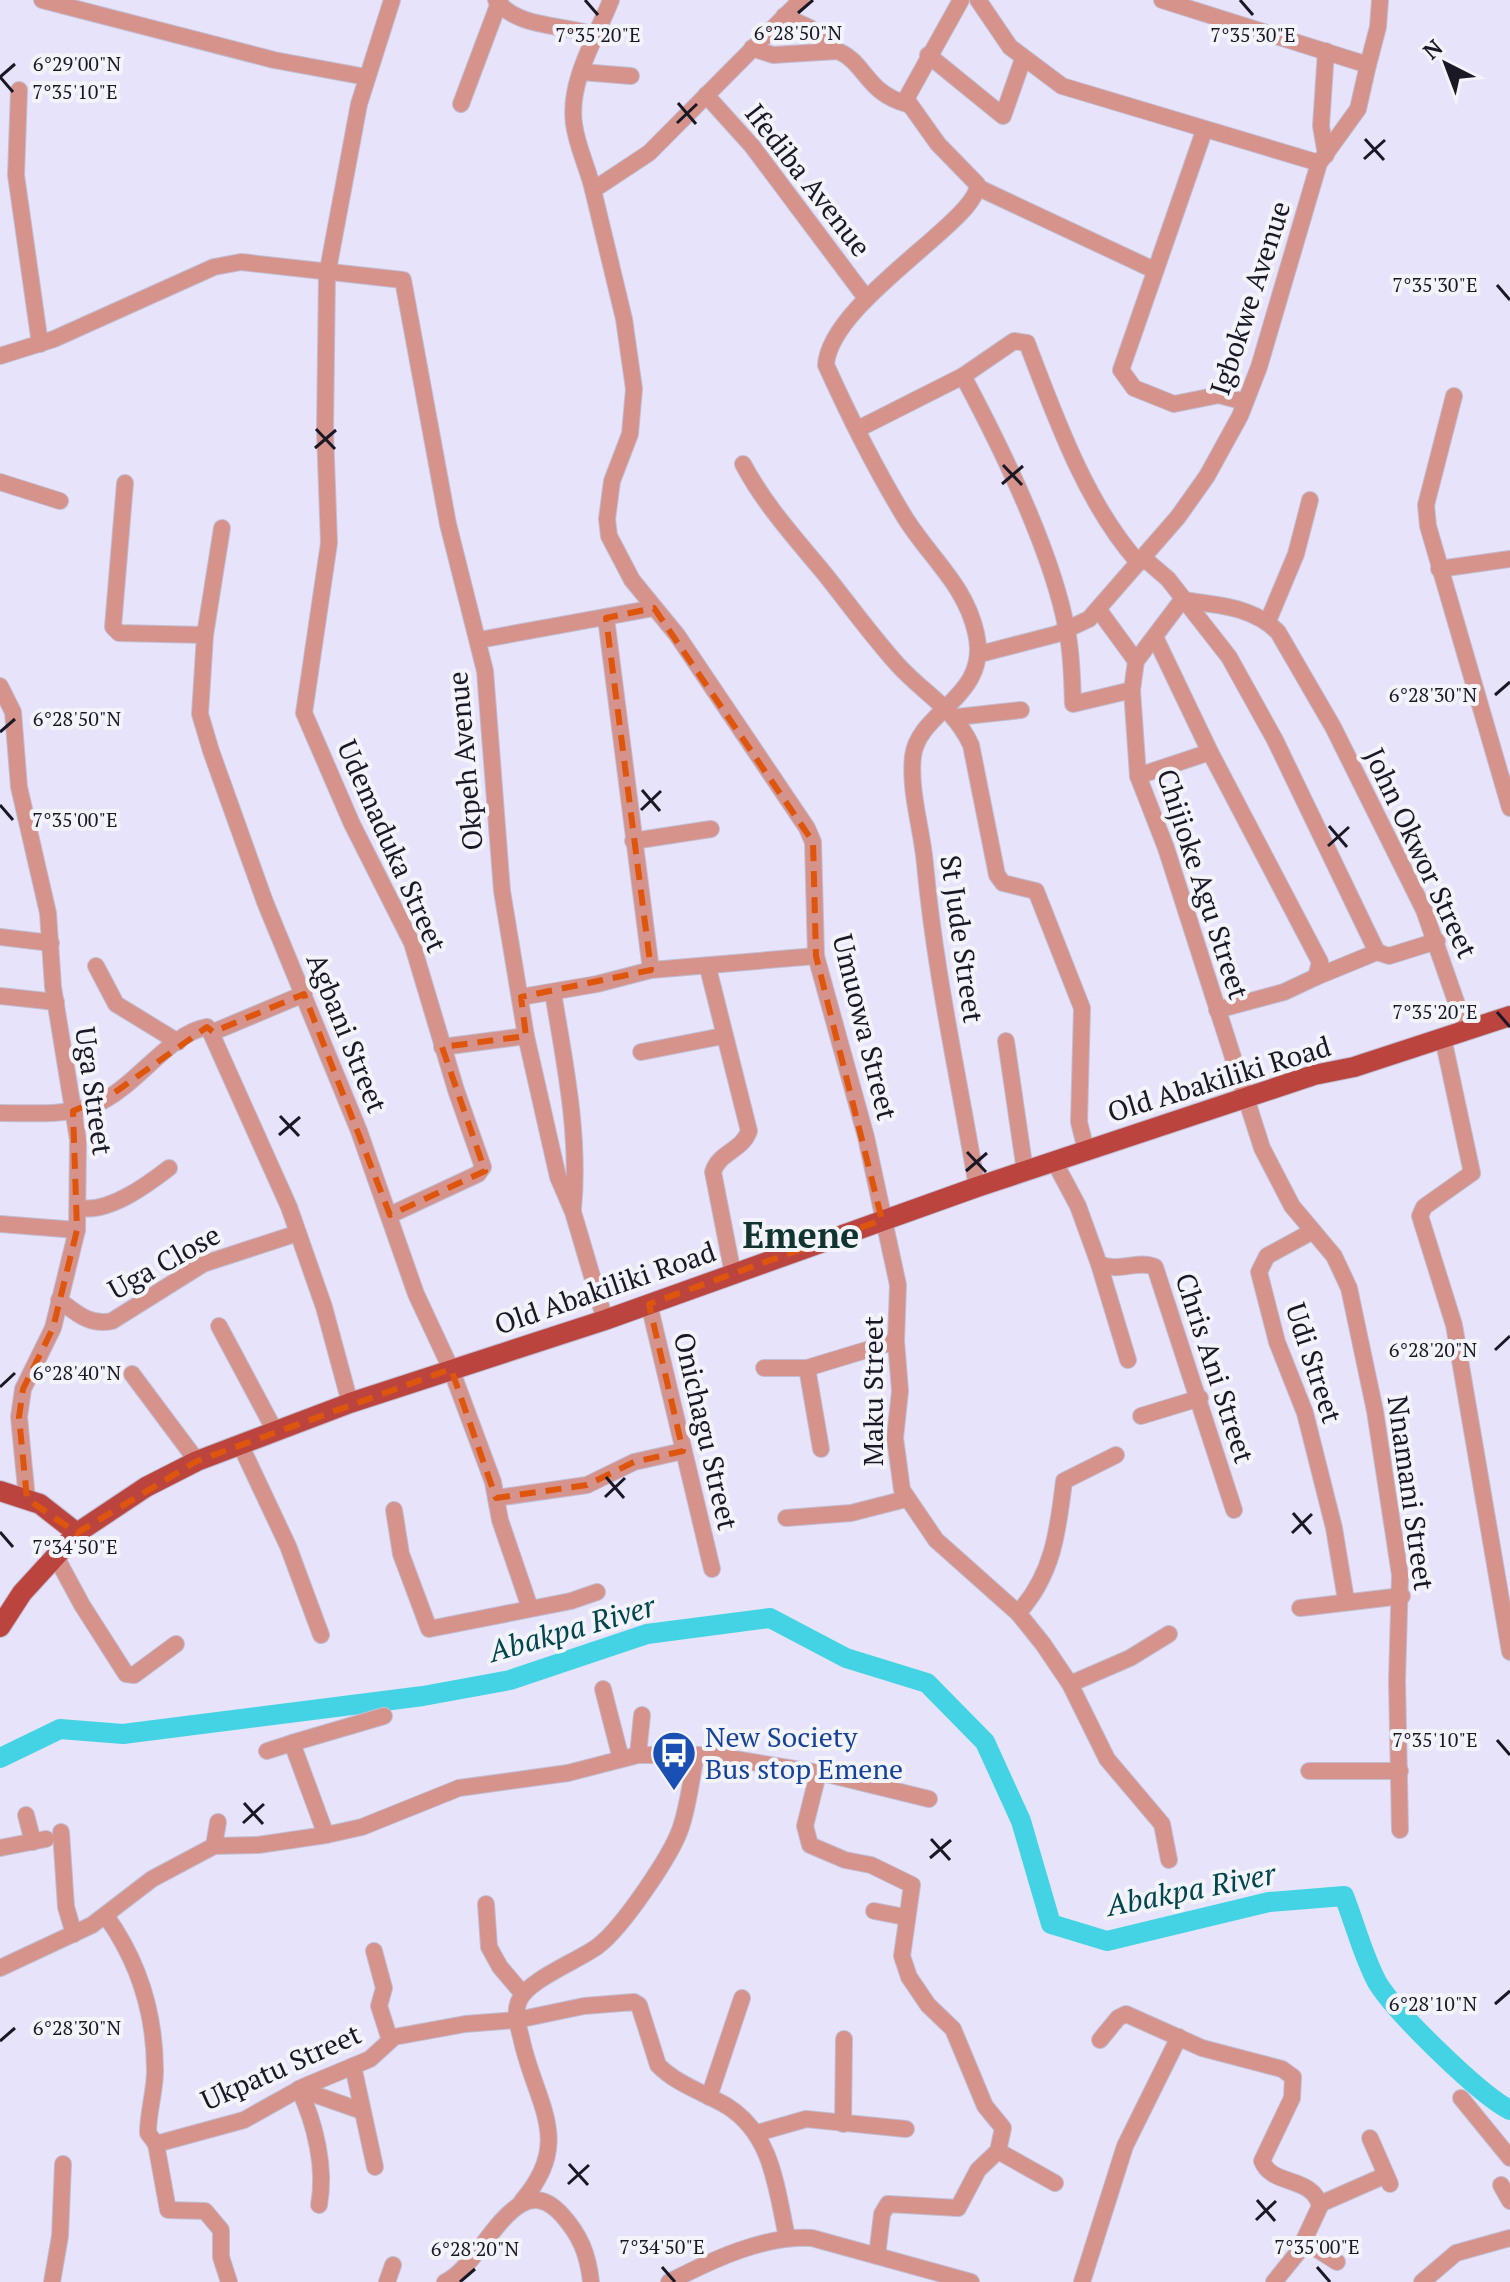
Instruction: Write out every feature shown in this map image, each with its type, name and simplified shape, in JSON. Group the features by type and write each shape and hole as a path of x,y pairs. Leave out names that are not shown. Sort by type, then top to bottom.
{"main road":[{"name":"Old Abakiliki Road","path":"0,1627 22,1593 77,1533 146,1487 197,1461 350,1403 605,1320 1086,1150 1510,1016"},
{"path":"0,1491 27,1499 55,1513 77,1533"}],"street":[{"path":"42,0 274,60 366,77"},
{"name":"Udemaduka Street","path":"390,1215 478,1174 483,1167 442,1047 412,943 352,824 304,713 329,543 325,431 327,275 337,205 366,77 392,0"},
{"name":"Umuowa Street","path":"611,0 581,72 574,122 624,319 634,389 630,434 612,481 608,530 620,560 677,635 807,828 815,862 812,919 816,956 866,1137 882,1220"},
{"path":"593,190 649,153 801,0"},
{"path":"907,104 907,92 961,0"},
{"path":"1162,0 1368,65"},
{"path":"1322,159 1358,109 1378,27 1380,0"},
{"path":"498,1 507,12 538,24 575,28 597,36"},
{"path":"461,104 498,1"},
{"path":"984,3 1010,47 1062,86 1204,131 1322,159"},
{"path":"784,16 810,28 834,51"},
{"path":"752,48 773,55 834,51 848,55 869,83 889,99 907,104 979,188 1154,270"},
{"path":"1322,159 1326,51"},
{"path":"928,55 1003,116 1023,59"},
{"path":"581,72 631,76"},
{"path":"19,90 16,175 40,344"},
{"name":"Ifediba Avenue","path":"706,95 752,146 866,298"},
{"path":"1204,131 1121,370 1134,388 1174,404 1219,395 1245,402"},
{"name":"Igbokwe Avenue","path":"1067,631 1098,609 1178,517 1207,476 1245,402 1272,326 1322,159"},
{"path":"979,188 957,218 866,298 831,343 826,365 905,519 963,594 980,654 1067,631"},
{"path":"0,356 40,344 214,267 241,262 327,275"},
{"name":"Okpeh Avenue","path":"327,275 403,280 448,524 479,640 489,702 502,891 521,997"},
{"path":"858,429 963,376 1014,341 1027,343 1085,483 1120,541 1138,562 1147,561 1168,579 1229,657 1275,740 1377,952"},
{"path":"963,376 992,431 1050,568 1067,631 1073,704 1132,690"},
{"path":"1454,396 1426,505 1439,569 1510,808"},
{"path":"743,464 767,503 876,639 909,677 952,713 971,745 997,875 1003,883 1036,891 1077,987 1082,1008 1083,1039 1079,1122 1086,1150"},
{"path":"0,482 60,501"},
{"path":"125,483 113,627 119,633 205,635 222,528"},
{"path":"1182,600 1243,609 1268,621 1296,554 1310,500"},
{"path":"1439,569 1510,559"},
{"path":"1098,609 1136,661 1182,600"},
{"path":"479,640 654,608"},
{"path":"606,618 651,970"},
{"name":"John Okwor Street","path":"1268,621 1319,698 1437,941 1466,1030"},
{"name":"Agbani Street","path":"205,635 200,714 265,902 390,1215 416,1294 451,1369 530,1608"},
{"path":"1155,637 1210,752 1314,946 1320,962 1316,977"},
{"name":"St Jude Street","path":"977,1187 958,1066 935,961 912,772 919,737 952,713 973,676 980,654"},
{"name":"Chijioke Agu Street","path":"1136,661 1132,690 1138,776 1166,848 1246,1099"},
{"name":"Uga Street","path":"0,686 13,712 19,787 46,900 56,1002 73,1111 80,1208 53,1328 29,1375 21,1403 19,1441 27,1499"},
{"path":"952,713 1021,710"},
{"path":"1138,776 1210,752"},
{"path":"633,841 711,829"},
{"path":"0,937 51,943"},
{"path":"1217,1010 1284,992 1377,952 1389,956 1437,941"},
{"path":"605,1320 573,1212 558,1177 526,1036 521,997 553,993 651,970 708,968 816,956"},
{"path":"96,966 116,1004 178,1042"},
{"path":"708,968 749,1131 743,1143 718,1160 713,1172 733,1274"},
{"path":"553,993 571,1109 576,1177 573,1212"},
{"path":"211,1033 304,994"},
{"path":"0,996 56,1002"},
{"path":"0,1113 73,1111 95,1105 121,1089 178,1042 204,1027 211,1033 298,1233 324,1307 350,1403"},
{"path":"442,1047 526,1036"},
{"path":"641,1052 723,1036"},
{"path":"1443,1038 1472,1173 1424,1207 1420,1216 1454,1325 1466,1410 1506,1588 1510,1652"},
{"path":"1006,1041 1025,1171"},
{"name":"Nnamani Street","path":"1246,1099 1278,1181 1292,1206 1334,1256 1349,1288 1375,1411 1402,1596 1397,1681 1400,1830"},
{"path":"1054,1161 1078,1206 1128,1360"},
{"path":"80,1208 108,1203 169,1168"},
{"name":"Maku Street","path":"882,1220 898,1285 896,1341 900,1391 895,1438 898,1477 906,1499 954,1560 1018,1613 1070,1684 1107,1759 1154,1811 1168,1842 1169,1860"},
{"path":"0,1224 77,1230"},
{"name":"Udi Street","path":"1313,1231 1267,1256 1259,1272 1277,1342 1305,1413 1337,1539 1346,1600"},
{"name":"Uga Close","path":"59,1300 88,1320 101,1323 112,1321 212,1260 298,1233"},
{"name":"Chris Ani Street","path":"1099,1264 1119,1270 1148,1264 1155,1267 1234,1510"},
{"name":"Onichagu Street","path":"649,1304 712,1569"},
{"path":"219,1326 275,1431"},
{"path":"764,1368 807,1368 896,1341"},
{"path":"807,1368 821,1449"},
{"path":"132,1374 197,1461"},
{"path":"1141,1416 1200,1398"},
{"path":"240,1444 288,1546 321,1635"},
{"path":"496,1498 587,1485 634,1462 683,1451"},
{"path":"1018,1613 1037,1587 1055,1549 1064,1481 1116,1455"},
{"path":"786,1518 835,1515 906,1499"},
{"path":"394,1510 401,1554 429,1629 571,1601 597,1592"},
{"path":"55,1555 82,1605 126,1674 134,1675 176,1644"},
{"path":"1300,1608 1346,1600 1402,1596"},
{"path":"1070,1684 1130,1658 1169,1634"},
{"path":"603,1689 630,1757"},
{"path":"630,1757 642,1715"},
{"path":"267,1751 384,1716"},
{"path":"292,1743 326,1835"},
{"path":"445,2282 468,2267 506,2214 539,2181 551,2146 517,2020 518,2001 523,1994 601,1944 625,1917 680,1831 696,1755"},
{"path":"0,1968 106,1916 152,1879 214,1846 258,1845 362,1827 459,1788 568,1773 630,1757 696,1755 818,1774 929,1799"},
{"path":"1309,1771 1400,1771"},
{"path":"818,1774 805,1826 806,1839 815,1849 871,1865 912,1885 905,1917 902,1956 909,1977 928,2005 953,2029 985,2106 1003,2128 998,2151 978,2170 958,2208 888,2204 882,2214 877,2256"},
{"path":"26,1815 47,1838 74,1934"},
{"path":"214,1846 218,1822"},
{"path":"0,1848 47,1838"},
{"path":"486,1904 489,1947 500,1967 523,1994"},
{"path":"874,1911 905,1917"},
{"path":"106,1916 121,1937 143,1986 155,2074 148,2107 148,2133 156,2144 168,2210 205,2211 217,2224 221,2230 221,2257 229,2282"},
{"path":"374,1951 384,1988 379,2006 390,2040"},
{"path":"742,1998 709,2097 739,2115 757,2133 767,2151 787,2237"},
{"name":"Ukpatu Street","path":"156,2144 244,2120 299,2089 370,2059 390,2040 465,2024 517,2020 584,2006 637,2002 658,2065 709,2097"},
{"path":"1100,2040 1118,2018 1126,2014 1213,2051 1282,2069 1293,2077 1292,2098 1262,2161 1270,2173 1303,2184 1320,2204"},
{"path":"1082,2282 1125,2146 1179,2037"},
{"path":"843,2124 844,2039"},
{"path":"353,2066 375,2167"},
{"path":"299,2089 362,2111"},
{"path":"299,2089 317,2145 323,2183 319,2205"},
{"path":"1461,2098 1510,2158"},
{"path":"757,2133 806,2119 906,2129"},
{"path":"1274,2282 1304,2241 1320,2204 1388,2179 1370,2138"},
{"path":"998,2151 1055,2183"},
{"path":"52,2282 60,2236 63,2164"},
{"path":"1501,2185 1510,2201"},
{"path":"522,2201 545,2202 557,2209 580,2235 591,2282"},
{"path":"669,2282 714,2261 787,2237 812,2238 971,2282"},
{"path":"1422,2282 1456,2253 1510,2238"},
{"path":"1304,2241 1337,2262"},
{"path":"387,2282 393,2265"}],"highlighted area":[{"path":"654,608 813,842 816,956 882,1220 649,1304 683,1451 634,1462 587,1485 496,1498 451,1369 197,1461 77,1533 27,1499 19,1417 23,1389 53,1328 77,1230 73,1111 111,1095 207,1027 213,1032 304,994 390,1215 485,1171 442,1047 526,1036 521,997 651,970 606,618"}],"waterway":[{"name":"Abakpa River","path":"0,1758 60,1729 123,1734 423,1696 510,1680 647,1634 770,1618 846,1658 927,1683 985,1742 1021,1821 1051,1924 1107,1941 1269,1902 1344,1896 1367,1962 1386,1995 1459,2071 1510,2110"}],"place":[{"name":"New Society Bus stop Emene","path":"674,1792"}],"district":[{"name":"Emene","path":"801,1235"}]}
